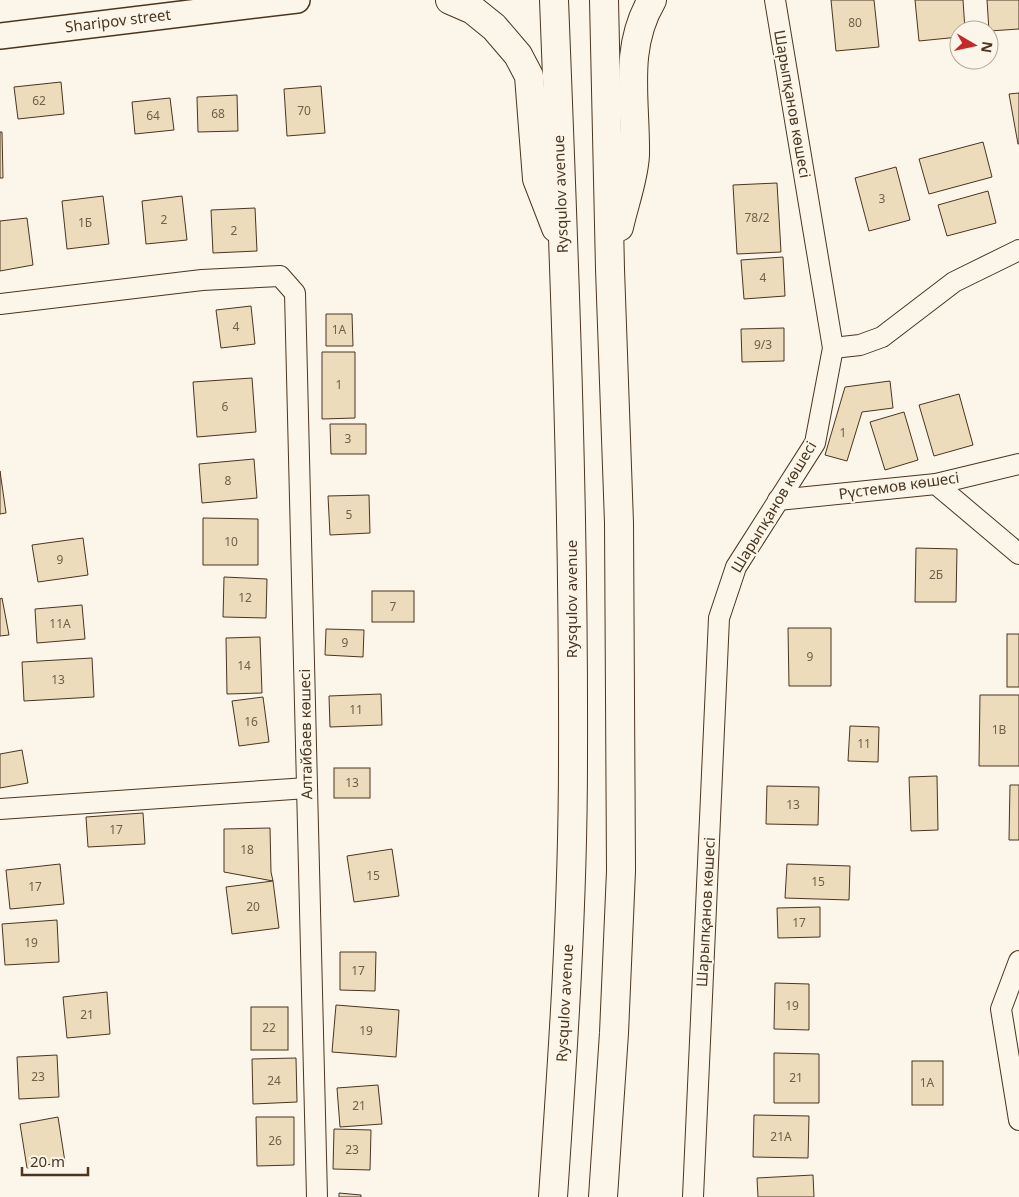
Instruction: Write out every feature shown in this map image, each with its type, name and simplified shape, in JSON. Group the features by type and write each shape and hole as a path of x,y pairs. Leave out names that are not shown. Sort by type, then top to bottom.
{"main road":[{"path":"450,0 473,10 494,27 518,55 529,76 536,179 563,247"},
{"name":"Rysqulov avenue","path":"553,1197 566,1009 573,761 572,523 554,0"},
{"path":"603,1197 614,1033 621,871 619,523 610,270 604,0"},
{"path":"610,270 635,157 634,43 642,18 652,0"}],"street":[{"name":"Sharipov street","path":"0,36 297,0"},
{"name":"Шарыпқанов көшесі","path":"693,1197 719,618 736,567 815,442 833,348 775,0"},
{"path":"833,348 860,345 882,336 954,282 1019,250"},
{"name":"Алтайбаев көшесі","path":"0,304 202,280 280,276 295,293 317,1197"},
{"name":"Рүстемов көшесі","path":"778,500 936,484 1019,464"},
{"path":"936,484 1019,554"},
{"path":"0,809 307,788"},
{"path":"1019,962 1002,1009 1015,1070 1019,1120"}],"building":[{"path":"831,0 874,0 879,47 836,51"},
{"path":"915,0 963,0 964,20 949,20 949,38 919,41"},
{"path":"987,0 1019,0 1019,29 999,30 999,20 988,20"},
{"path":"61,82 64,114 18,119 14,87"},
{"path":"321,86 325,133 287,136 284,89"},
{"path":"1019,93 1019,144 1018,144 1009,94"},
{"path":"237,95 238,131 198,132 197,97"},
{"path":"170,98 174,130 135,134 132,102"},
{"path":"0,132 2,132 3,178 0,178"},
{"path":"983,142 992,177 929,194 919,159"},
{"path":"896,167 910,220 869,231 855,178"},
{"path":"777,183 781,252 737,254 733,185"},
{"path":"988,191 996,223 947,236 938,205"},
{"path":"103,196 109,244 67,249 62,201"},
{"path":"182,196 187,240 146,244 142,201"},
{"path":"255,208 257,251 213,253 211,210"},
{"path":"27,218 33,265 0,271 0,221"},
{"path":"783,257 785,296 744,299 741,260"},
{"path":"251,306 255,344 221,348 216,310"},
{"path":"326,314 352,314 353,346 326,346"},
{"path":"784,328 784,361 742,362 741,329"},
{"path":"322,352 355,352 355,418 322,419"},
{"path":"252,378 256,432 197,437 193,382"},
{"path":"890,381 893,408 862,412 847,461 825,455 845,387"},
{"path":"959,394 973,445 934,456 919,405"},
{"path":"904,412 918,460 885,470 870,422"},
{"path":"330,424 366,424 366,454 331,454"},
{"path":"254,459 257,498 202,503 199,464"},
{"path":"0,471 6,513 0,514"},
{"path":"369,495 370,533 330,535 328,496"},
{"path":"203,518 258,519 258,565 203,565"},
{"path":"83,538 88,575 38,582 32,545"},
{"path":"916,548 957,549 956,602 915,602"},
{"path":"224,577 267,579 266,618 223,617"},
{"path":"372,591 414,591 414,622 372,622"},
{"path":"2,598 9,635 0,636 0,599"},
{"path":"82,605 85,639 37,643 35,609"},
{"path":"788,628 831,628 831,686 789,686"},
{"path":"326,629 364,630 363,657 325,655"},
{"path":"1007,634 1019,634 1019,687 1007,687"},
{"path":"260,637 262,693 227,694 226,638"},
{"path":"92,658 94,697 24,701 22,662"},
{"path":"381,694 382,725 330,727 329,696"},
{"path":"980,695 1019,695 1019,766 979,766"},
{"path":"263,697 269,742 239,746 232,701"},
{"path":"850,726 879,727 878,762 848,761"},
{"path":"22,750 28,783 0,788 0,754"},
{"path":"334,768 370,768 370,798 334,798"},
{"path":"937,776 938,830 911,831 909,777"},
{"path":"1010,785 1019,785 1019,840 1009,840"},
{"path":"767,786 819,787 818,825 766,824"},
{"path":"143,813 145,844 88,847 86,817"},
{"path":"270,828 273,881 224,872 224,829"},
{"path":"392,849 399,896 354,902 347,856"},
{"path":"60,864 64,904 10,909 6,870"},
{"path":"787,864 850,866 849,900 785,898"},
{"path":"273,881 279,928 232,934 226,887"},
{"path":"820,907 820,937 778,938 777,908"},
{"path":"57,920 59,962 5,965 2,924"},
{"path":"340,952 376,952 375,991 340,990"},
{"path":"775,983 809,984 809,1030 774,1029"},
{"path":"107,992 110,1034 67,1038 63,997"},
{"path":"336,1005 399,1010 396,1057 332,1052"},
{"path":"251,1007 288,1007 288,1050 251,1050"},
{"path":"774,1053 819,1054 819,1103 774,1103"},
{"path":"57,1055 59,1097 19,1099 17,1057"},
{"path":"296,1058 297,1102 253,1104 252,1059"},
{"path":"912,1061 943,1061 943,1105 912,1105"},
{"path":"378,1085 382,1124 340,1127 337,1088"},
{"path":"754,1115 809,1116 808,1158 753,1157"},
{"path":"58,1117 65,1162 27,1168 20,1124"},
{"path":"256,1117 294,1117 294,1165 257,1166"},
{"path":"334,1129 371,1130 370,1170 333,1169"},
{"path":"813,1175 814,1197 758,1197 757,1178"},
{"path":"339,1193 361,1195 361,1197 339,1197"}]}
